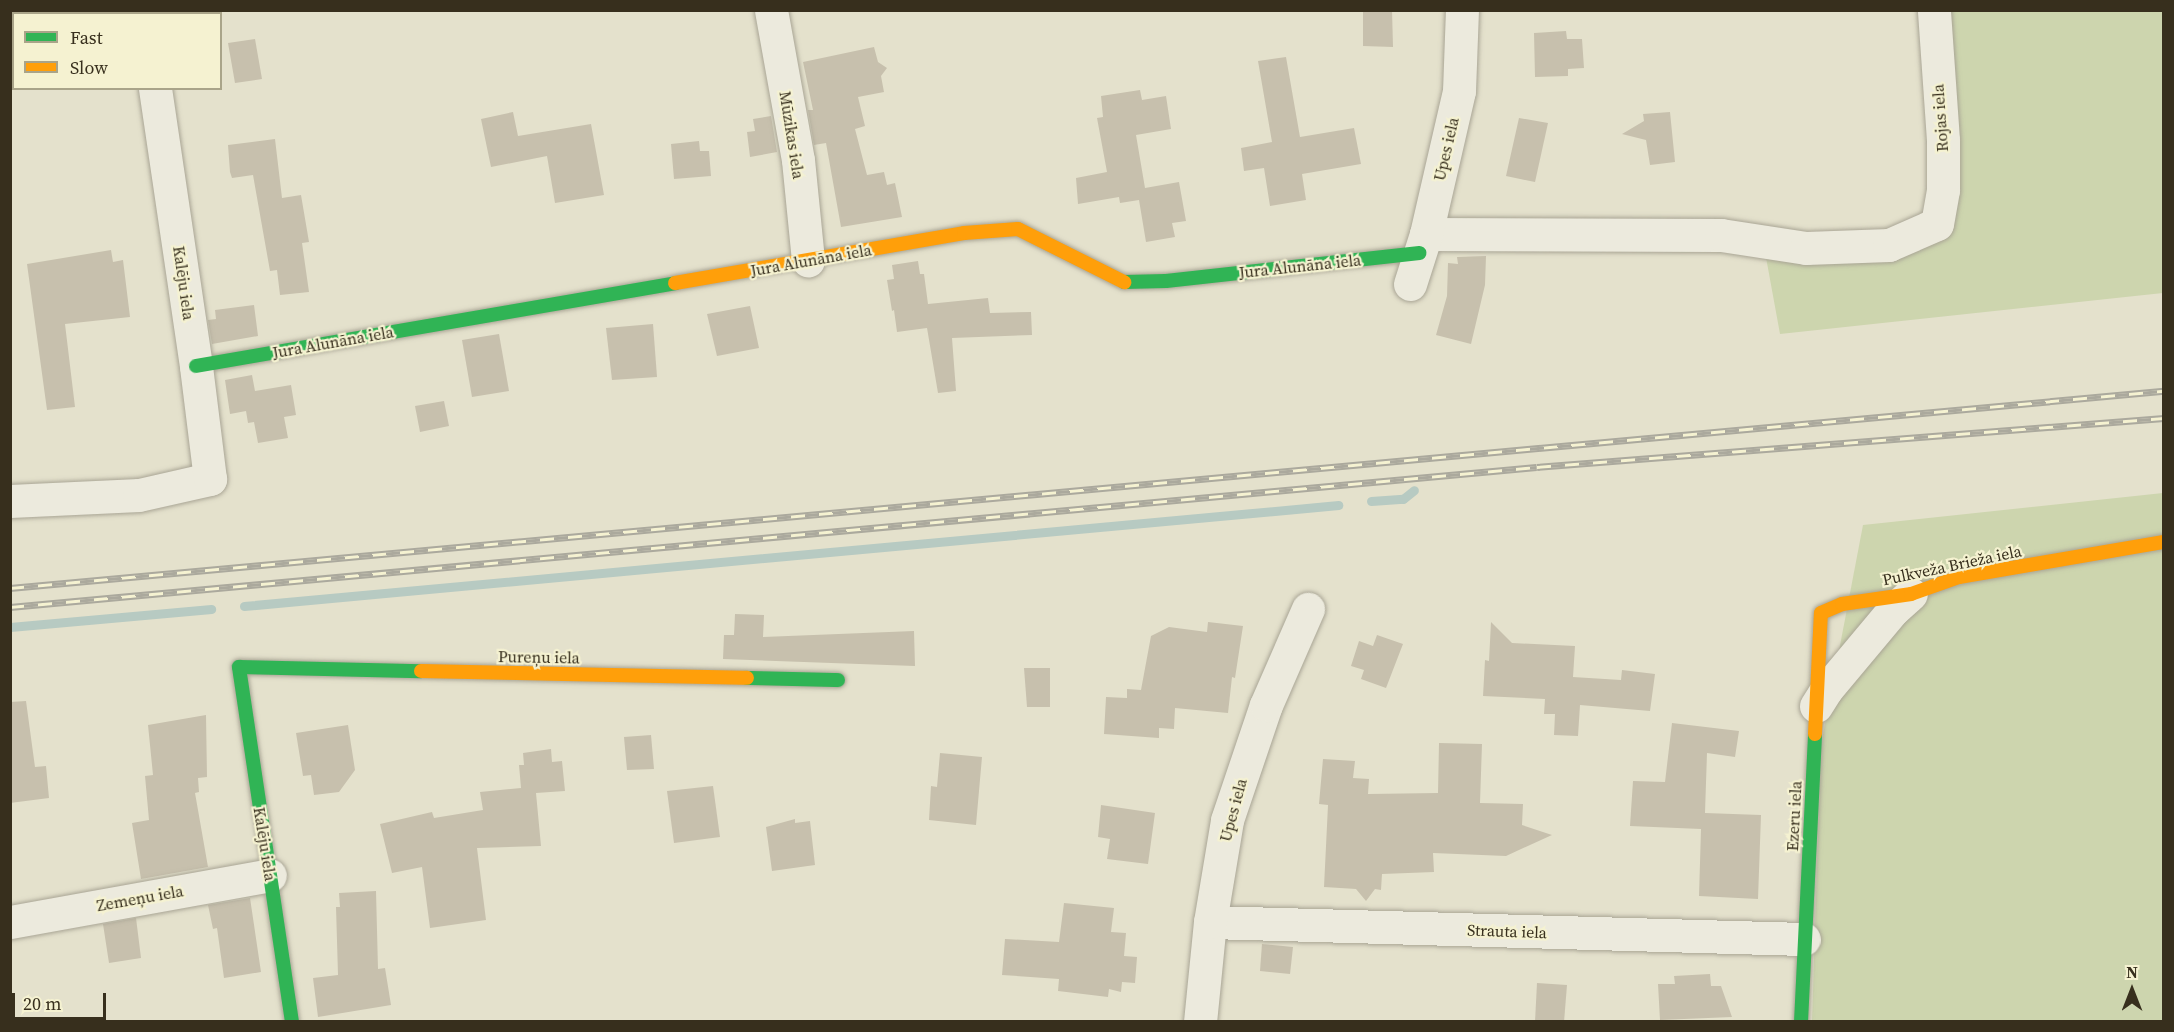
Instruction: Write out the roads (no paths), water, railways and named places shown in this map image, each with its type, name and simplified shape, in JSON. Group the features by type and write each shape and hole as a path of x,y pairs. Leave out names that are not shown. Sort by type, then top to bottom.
{"street":[{"name":"Mūzikas iela","path":"771,10 798,160 808,261"},
{"name":"Upes iela","path":"1410,284 1423,244 1459,91 1462,10"},
{"name":"Rojas iela","path":"1934,10 1943,140 1943,190 1937,224"},
{"name":"Kalēju iela","path":"10,501 139,495 210,479 196,366 155,90"},
{"name":"Jura Alunāna iela","path":"196,366 964,233 1018,230 1124,282 1166,281 1423,244 1721,235 1806,248 1889,245 1937,224"},
{"name":"Pulkveža Brieža iela","path":"1821,613 1842,604 1911,594 1959,578 2163,542"},
{"path":"1816,706 1826,690 1893,610 1911,594"},
{"name":"Upes iela","path":"1200,1022 1210,922 1227,820 1266,705 1308,609"},
{"name":"Ezeru iela","path":"1801,1022 1821,613"},
{"name":"Kalēju iela","path":"239,667 292,1022"},
{"name":"Pureņu iela","path":"239,667 838,680"},
{"name":"Zemeņu iela","path":"10,922 270,875"},
{"name":"Strauta iela","path":"1210,922 1804,939"}],"waterway":[{"path":"1371,501 1403,499 1414,490"},
{"path":"244,606 1338,505"},
{"path":"10,627 211,609"}],"railway":[{"path":"10,588 2164,391"},
{"path":"10,607 1537,467 2164,418"}]}
